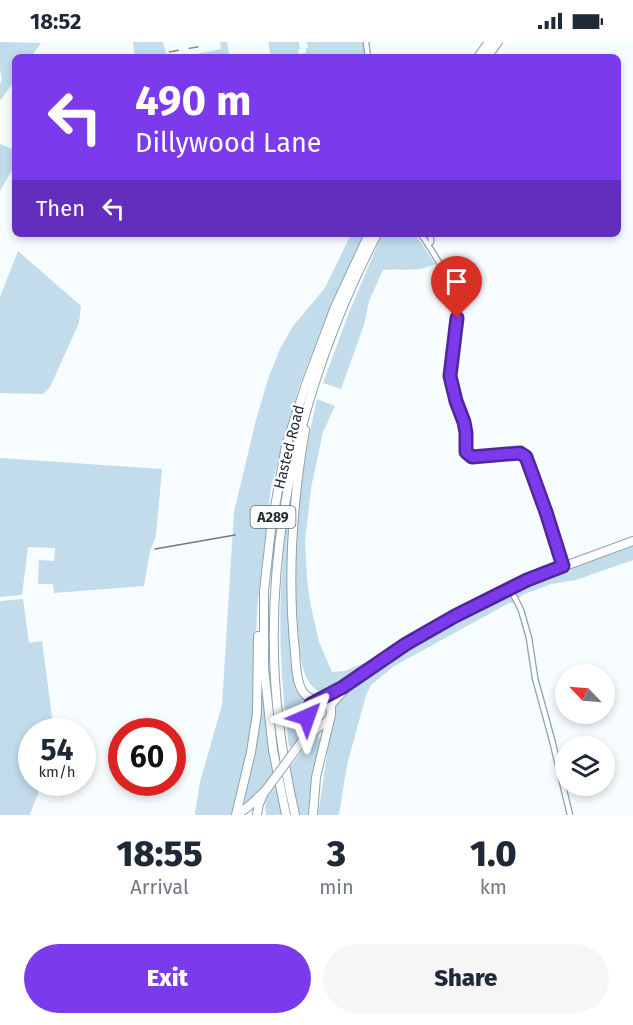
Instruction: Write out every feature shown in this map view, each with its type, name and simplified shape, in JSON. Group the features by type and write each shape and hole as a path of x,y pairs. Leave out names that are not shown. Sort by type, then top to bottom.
{"main road":[{"name":"Hasted Road","path":"286,815 271,731 264,668 264,591 271,530 286,446 306,384 335,307 368,237"},
{"name":"Hasted Road","path":"295,815 277,700 274,645 279,542 289,478 312,390 343,308 376,237"},
{"name":"A289","path":"312,390 294,500 290,593 300,685 303,692 317,702"},
{"name":"A289","path":"237,815 257,713 259,614 265,546 275,484 286,446"},
{"path":"258,814 260,802 266,790 307,733 307,714 311,704 353,680 406,644 510,588 633,541"},
{"path":"297,748 327,722 338,696 353,680"},
{"path":"313,815 316,777 330,712 326,704 317,702"},
{"path":"308,720 320,726"},
{"path":"237,815 266,790"},
{"path":"245,809 254,810 258,814"}],"street":[{"path":"422,237 447,279 456,305 457,318 450,376 464,422 466,452 472,457 520,453 526,457 563,566"},
{"path":"428,245 431,243 430,237"},
{"path":"510,588 521,610 529,638 535,678 570,815"}],"shaded area":[{"path":"0,42 41,43 33,54 12,54 12,84 0,101 2,79"},
{"path":"133,42 163,42 166,54 135,54"},
{"path":"220,42 227,42 229,54 196,54 221,49"},
{"path":"268,42 299,42 299,54 270,54"},
{"path":"304,42 364,42 366,54 299,54 306,53 306,48 308,48 307,43"},
{"path":"0,144 12,149 12,170 0,191"},
{"path":"350,237 363,237 321,330 299,387 271,487 257,609 255,691 251,734 241,782 231,815 196,815 200,782 222,705 234,512 256,420 280,349 293,326 325,288"},
{"path":"381,237 417,237 435,264 415,269 383,270 369,301 364,325 341,389 323,383"},
{"path":"18,251 81,306 79,323 50,387 43,394 0,393 0,297"},
{"path":"317,399 335,406 323,432 311,488 305,542 310,602 319,642 332,672 345,671 364,663 367,665 323,693 310,683 302,665 293,572 298,501"},
{"path":"0,458 162,469 156,536 150,551 144,586 54,593 53,584 38,584 39,560 54,561 55,548 28,547 22,595 0,597"},
{"path":"295,474 289,543 300,689 305,700 307,698 310,700 302,711 305,722 304,732 296,746 289,747 281,661 280,607 283,553"},
{"path":"633,545 633,560 576,580 551,584 522,595 518,602 509,603 394,666 371,685 366,695 347,765 339,815 318,815 334,708 344,694 382,663 509,591"},
{"path":"23,599 29,643 42,641 52,718 18,718 18,796 37,796 30,815 0,815 0,601"},
{"path":"264,692 273,776 249,803 242,803 254,750 261,696"},
{"path":"318,735 322,742 312,772 308,815 299,815 290,767 314,736"},
{"path":"276,786 282,815 266,815 266,799"}],"waterway":[{"path":"155,549 235,535"}],"railway":[{"path":"169,52 208,45"}],"route":[{"path":"307,717 311,704 332,694 406,644 455,616 527,580 563,566 526,457 520,453 472,457 466,452 464,422 450,376 457,318"}]}
